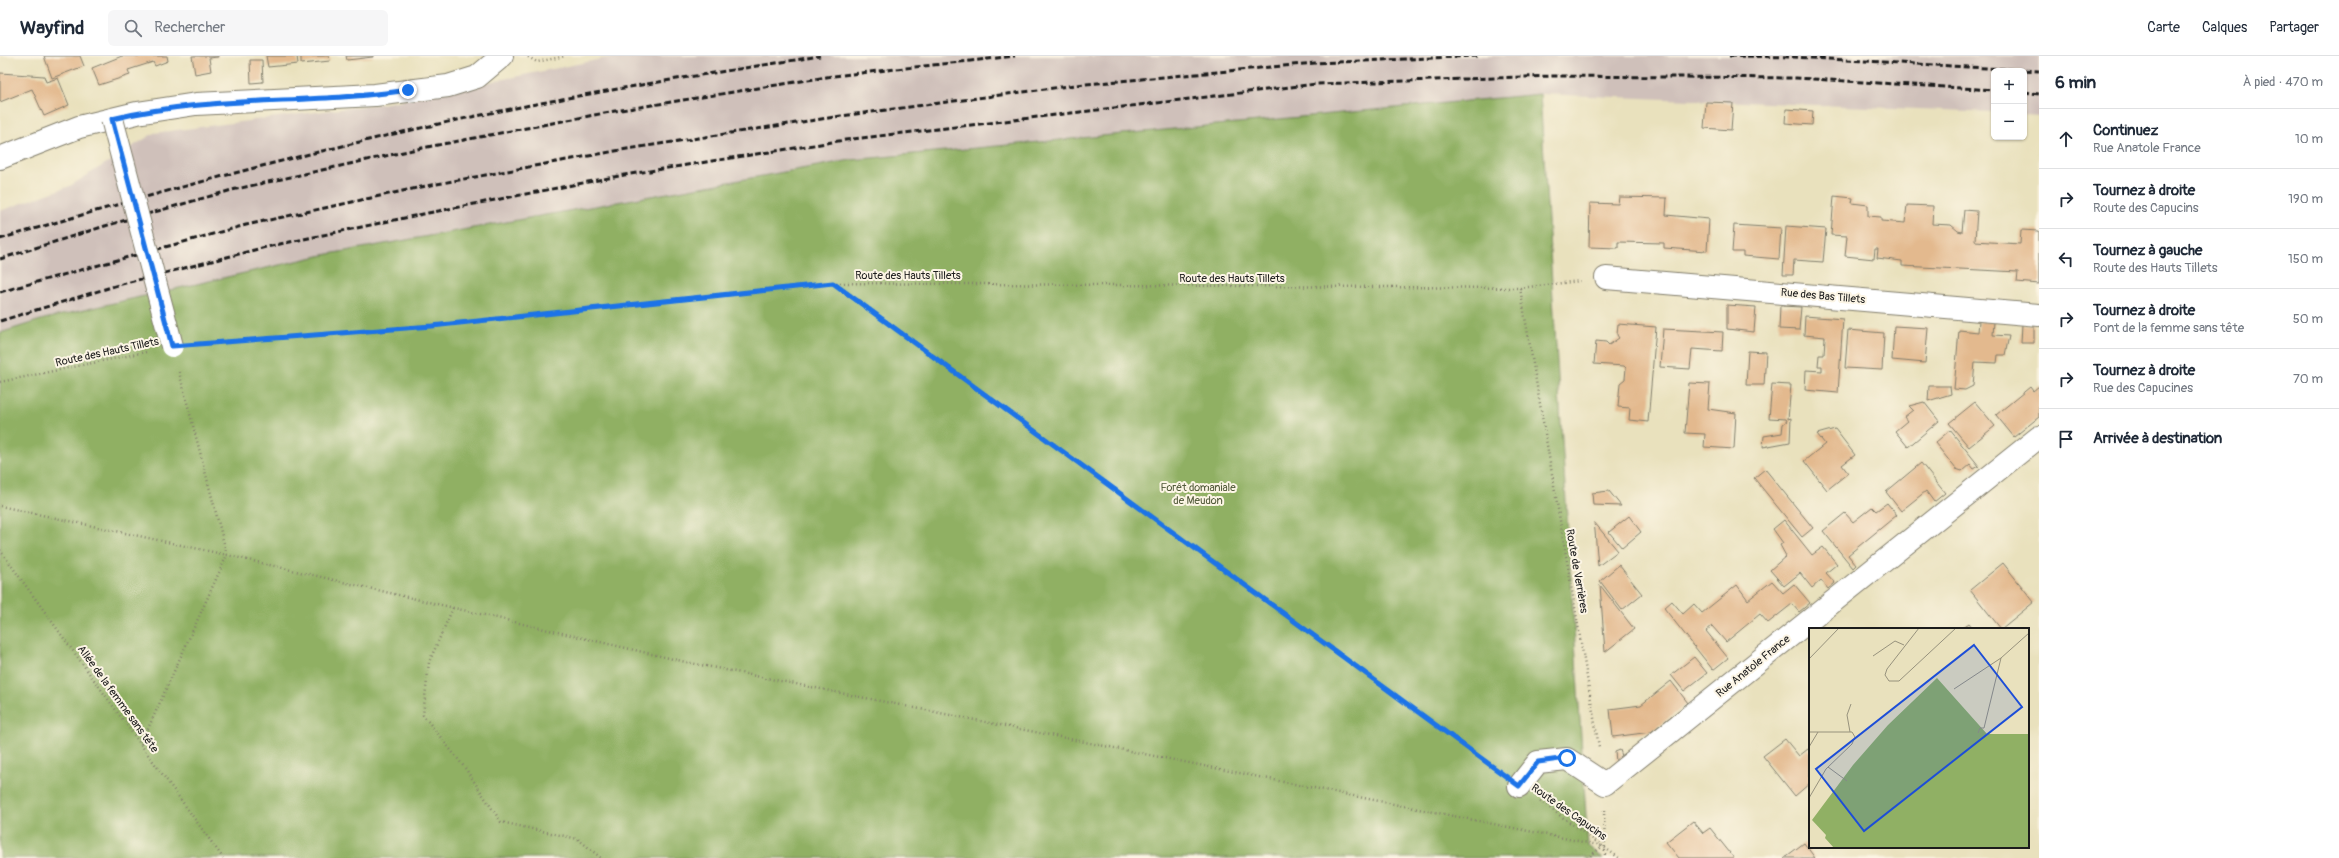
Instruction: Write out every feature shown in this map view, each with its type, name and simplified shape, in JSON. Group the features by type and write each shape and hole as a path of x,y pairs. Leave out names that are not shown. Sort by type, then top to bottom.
{"street":[{"path":"0,158 79,126 137,113 196,104 375,95 448,86 477,77 502,56"},
{"path":"112,119 172,346"},
{"name":"Rue des Bas Tillets","path":"1606,278 2039,315"},
{"name":"Rue Anatole France","path":"1605,784 2039,437"},
{"path":"1519,786 1538,762 1567,758 1605,784"}],"path":[{"path":"526,56 537,62 566,56"},
{"name":"Route des Hauts Tillets","path":"0,382 172,346 432,326 833,283 1520,288 1606,278"},
{"name":"Route des Capucins","path":"833,283 1619,858"},
{"name":"Route de Verrières","path":"1520,288 1605,784 1603,846 1605,858"},
{"path":"141,744 227,555 172,346"},
{"path":"0,506 227,555 686,662 1603,846"},
{"name":"Allée de la femme sans tête","path":"0,550 223,858"},
{"path":"453,608 429,662 423,715 465,768 501,822 578,839 601,858"},
{"path":"1587,858 1603,846"}],"shaded area":[{"path":"616,56 2039,56 2039,116 2027,115 2027,68 1991,68 1991,112 1540,94 851,160 44,319 0,333 0,211 70,186 154,133 387,103"}],"green space":[{"name":"Forêt domaniale de Meudon","path":"1540,94 1588,846 1603,858 0,858 0,333 44,319 323,255 851,160"}],"building":[{"path":"44,56 80,56 84,66 52,78"},
{"path":"122,56 167,56 168,61 155,66 153,62 128,70 130,75 99,85 92,68"},
{"path":"192,56 218,57 209,58 211,71 195,74"},
{"path":"266,56 297,56 298,64 268,67"},
{"path":"301,56 329,56 330,61 301,64"},
{"path":"346,56 373,56 373,57 347,60"},
{"path":"250,60 262,60 263,82 251,83"},
{"path":"0,73 44,76 46,82 58,78 69,105 44,116 32,89 0,102"},
{"path":"1706,102 1733,103 1731,130 1704,128"},
{"path":"1786,109 1813,111 1812,125 1785,123"},
{"path":"1834,196 1853,198 1852,203 1868,205 1868,216 1881,217 1881,221 1905,223 1907,205 1933,206 1932,224 1951,225 1958,231 1962,232 1964,210 1977,211 1975,241 2020,244 2021,230 2039,231 2039,284 2017,282 2018,272 1902,266 1902,261 1877,258 1878,249 1875,249 1874,259 1845,256 1847,236 1831,235"},
{"path":"1619,197 1667,198 1666,215 1709,219 1707,251 1664,248 1664,243 1618,242 1618,248 1589,247 1590,203 1618,204"},
{"path":"1734,225 1781,228 1779,259 1743,256 1743,252 1732,252"},
{"path":"1786,226 1826,229 1823,262 1794,260 1793,275 1783,275"},
{"path":"1727,305 1756,307 1754,332 1727,329"},
{"path":"1780,306 1801,307 1799,330 1779,329"},
{"path":"1805,316 1843,319 1838,393 1805,390 1806,370 1822,371 1822,366 1818,366 1819,355 1824,355 1825,337 1804,335"},
{"path":"1979,321 1994,322 1993,335 2009,336 2005,355 1998,355 1997,363 1975,362 1973,386 1965,390 1954,389 1959,330 1978,332"},
{"path":"1618,324 1656,327 1648,422 1629,420 1630,408 1618,407 1620,383 1625,379 1626,368 1624,366 1594,364 1596,341 1606,342 1609,345 1619,338 1617,335"},
{"path":"2022,324 2034,325 2034,343 2021,343"},
{"path":"1894,326 1928,328 1925,363 1892,360"},
{"path":"1663,329 1723,332 1722,351 1692,349 1690,369 1660,367"},
{"path":"1848,330 1884,333 1882,370 1845,368"},
{"path":"1748,351 1766,352 1764,385 1746,385"},
{"path":"1689,383 1710,384 1708,409 1736,413 1734,449 1704,447 1705,434 1685,433"},
{"path":"1772,384 1791,385 1788,419 1791,418 1790,442 1763,447 1764,436 1782,433 1783,424 1787,421 1786,419 1769,418"},
{"path":"1929,386 1950,386 1951,394 1928,401"},
{"path":"2039,386 2039,417 2014,437 1996,415 2030,387 2033,391"},
{"path":"1924,402 1939,421 1908,447 1895,431 1907,421 1904,417 1913,410 1909,406"},
{"path":"1975,402 1995,426 1969,447 1949,423"},
{"path":"1835,429 1855,455 1842,465 1848,473 1827,490 1804,461 1825,444 1817,434"},
{"path":"1950,430 1979,466 1974,469 1970,464 1962,471 1956,469 1935,443"},
{"path":"1921,463 1945,493 1934,502 1926,491 1901,511 1886,492"},
{"path":"1765,469 1813,528 1802,537 1754,478"},
{"path":"1609,491 1621,506 1593,505 1592,493"},
{"path":"1887,503 1897,515 1848,555 1856,565 1853,568 1823,531 1845,513 1853,522 1872,507 1876,511"},
{"path":"1629,516 1641,532 1622,548 1609,532"},
{"path":"1784,520 1812,555 1823,547 1837,564 1826,573 1835,583 1828,589 1821,580 1812,588 1800,573 1784,586 1770,570 1786,556 1780,545 1783,543 1773,529"},
{"path":"1594,522 1618,551 1598,566 1595,531"},
{"path":"2003,563 2034,602 2002,628 2000,628 1970,590"},
{"path":"1619,565 1642,594 1622,610 1600,581"},
{"path":"1772,581 1783,593 1794,584 1810,603 1799,612 1792,604 1768,623 1760,614 1726,642 1712,626 1706,631 1728,658 1713,670 1664,608 1672,601 1683,614 1694,604 1702,613 1737,585 1748,600"},
{"path":"1600,585 1634,629 1605,652"},
{"path":"1969,623 1973,628 1962,628"},
{"path":"1694,657 1707,673 1684,691 1671,675"},
{"path":"1671,681 1688,703 1651,732 1613,737 1610,709 1641,705"},
{"path":"1785,739 1799,756 1808,749 1809,784 1795,796 1763,756"},
{"path":"1620,750 1622,756 1616,761 1615,752"},
{"path":"1693,821 1703,833 1710,828 1734,858 1679,858 1666,842"},
{"path":"1804,843 1815,858 1784,858"}],"railway":[{"path":"0,239 151,195 380,137 535,104 820,56"},
{"path":"0,259 105,226 232,190 417,149 615,111 833,76 1015,56"},
{"path":"0,292 246,225 426,186 621,150 841,116 1076,85 1315,63 1477,56"},
{"path":"1729,56 1794,57 2039,71"},
{"path":"0,321 118,285 266,247 428,213 624,175 845,140 1316,84 1553,76 1796,78 1991,90"},
{"path":"2027,92 2039,94"}],"route":[{"path":"408,90 375,95 196,104 137,113 112,119 172,346 432,326 833,283 1519,786 1538,762 1567,758"}]}
